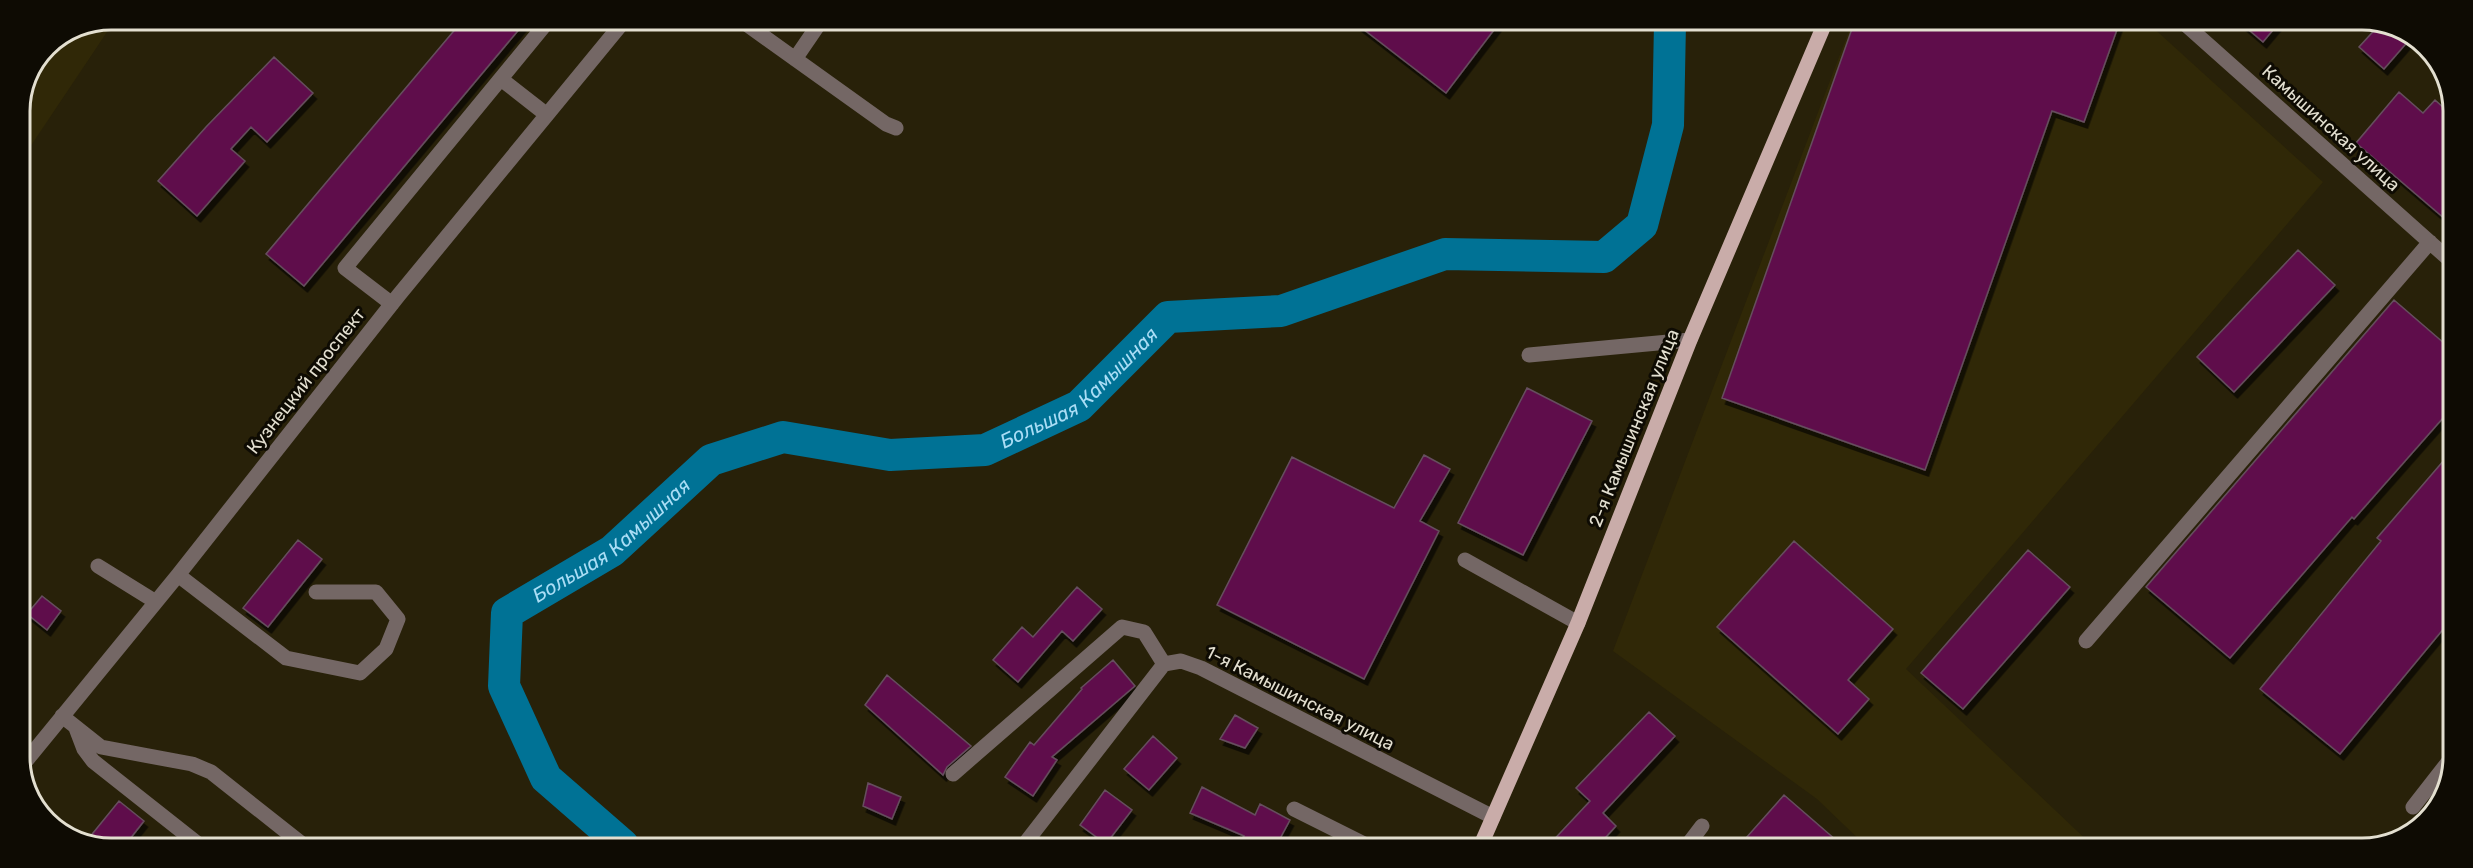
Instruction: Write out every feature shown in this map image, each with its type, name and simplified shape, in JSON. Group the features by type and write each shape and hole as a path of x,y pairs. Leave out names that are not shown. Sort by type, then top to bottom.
{"main road":[{"name":"2-я Камышинская улица","path":"1484,838 1578,623 1690,340 1822,30"}],"street":[{"path":"392,304 345,268 541,30"},
{"name":"Кузнецкий проспект","path":"30,752 156,602 392,304 617,30"},
{"path":"755,30 886,124 896,128"},
{"path":"795,59 815,30"},
{"name":"Камышинская улица","path":"2192,30 2443,254"},
{"path":"501,79 547,115"},
{"path":"2086,641 2430,242"},
{"path":"1529,355 1690,340"},
{"path":"1465,560 1578,623"},
{"path":"98,566 156,602"},
{"path":"178,574 286,658 360,673 386,649 398,619 376,592 316,592"},
{"path":"953,774 1122,627 1144,632 1164,664 1029,838"},
{"name":"1-я Камышинская улица","path":"1164,664 1181,661 1201,668 1493,818"},
{"path":"62,716 101,747 192,764 211,772 294,838"},
{"path":"76,728 84,749 93,761 190,838"},
{"path":"2413,807 2441,771"},
{"path":"1294,809 1352,838"},
{"path":"1693,838 1702,826"}],"shaded area":[{"path":"108,30 30,147 32,95 36,80 44,66 66,44 80,36"},
{"path":"1849,30 2156,30 2323,182 1906,669 2084,838 1858,838 1817,799 1613,651"}],"building":[{"path":"455,30 519,30 304,286 266,254"},
{"path":"1364,30 1494,30 1446,93"},
{"path":"1852,30 2117,30 2084,122 2052,111 1925,470 1722,398"},
{"path":"2249,30 2273,30 2263,42"},
{"path":"2373,31 2388,34 2406,43 2384,69 2359,47"},
{"path":"274,57 313,93 267,142 251,127 231,149 245,161 197,216 158,181 206,127"},
{"path":"2399,92 2423,113 2435,100 2443,107 2443,217 2356,143"},
{"path":"2298,250 2335,285 2234,392 2197,357"},
{"path":"2394,300 2443,342 2443,418 2354,519 2352,517 2230,658 2146,587"},
{"path":"1527,388 1592,421 1523,555 1458,523"},
{"path":"1424,455 1450,469 1420,521 1439,531 1364,679 1217,605 1292,457 1394,508"},
{"path":"2443,461 2443,629 2340,754 2260,689 2381,541 2377,538"},
{"path":"298,540 322,559 268,627 243,608"},
{"path":"1794,541 1893,629 1848,680 1869,699 1838,734 1717,627"},
{"path":"2028,550 2070,587 1963,709 1921,673"},
{"path":"1077,587 1102,609 1073,641 1062,631 1018,682 993,660 1022,627 1033,637"},
{"path":"42,596 61,611 47,630 30,616 30,610"},
{"path":"1113,660 1135,686 1052,757 1057,760 1033,796 1005,777 1030,742 1034,745 1081,688"},
{"path":"887,675 971,746 947,767 943,775 865,705"},
{"path":"1649,712 1675,736 1603,813 1616,826 1605,838 1555,838 1590,801 1576,788"},
{"path":"1235,715 1258,728 1245,748 1220,739"},
{"path":"1153,736 1177,758 1149,790 1124,769"},
{"path":"868,783 901,797 892,819 863,806"},
{"path":"1202,787 1255,815 1260,804 1290,820 1280,838 1243,838 1244,836 1190,813"},
{"path":"1105,790 1132,810 1111,838 1098,838 1080,825"},
{"path":"1784,795 1834,838 1746,838"},
{"path":"119,801 144,821 131,838 91,835"}],"waterway":[{"name":"Большая Камышная","path":"615,838 546,778 504,686 507,613 612,551 711,460 783,437 890,455 985,450 1079,406 1168,317 1281,311 1445,254 1604,257 1642,225 1668,125 1670,30"}]}
